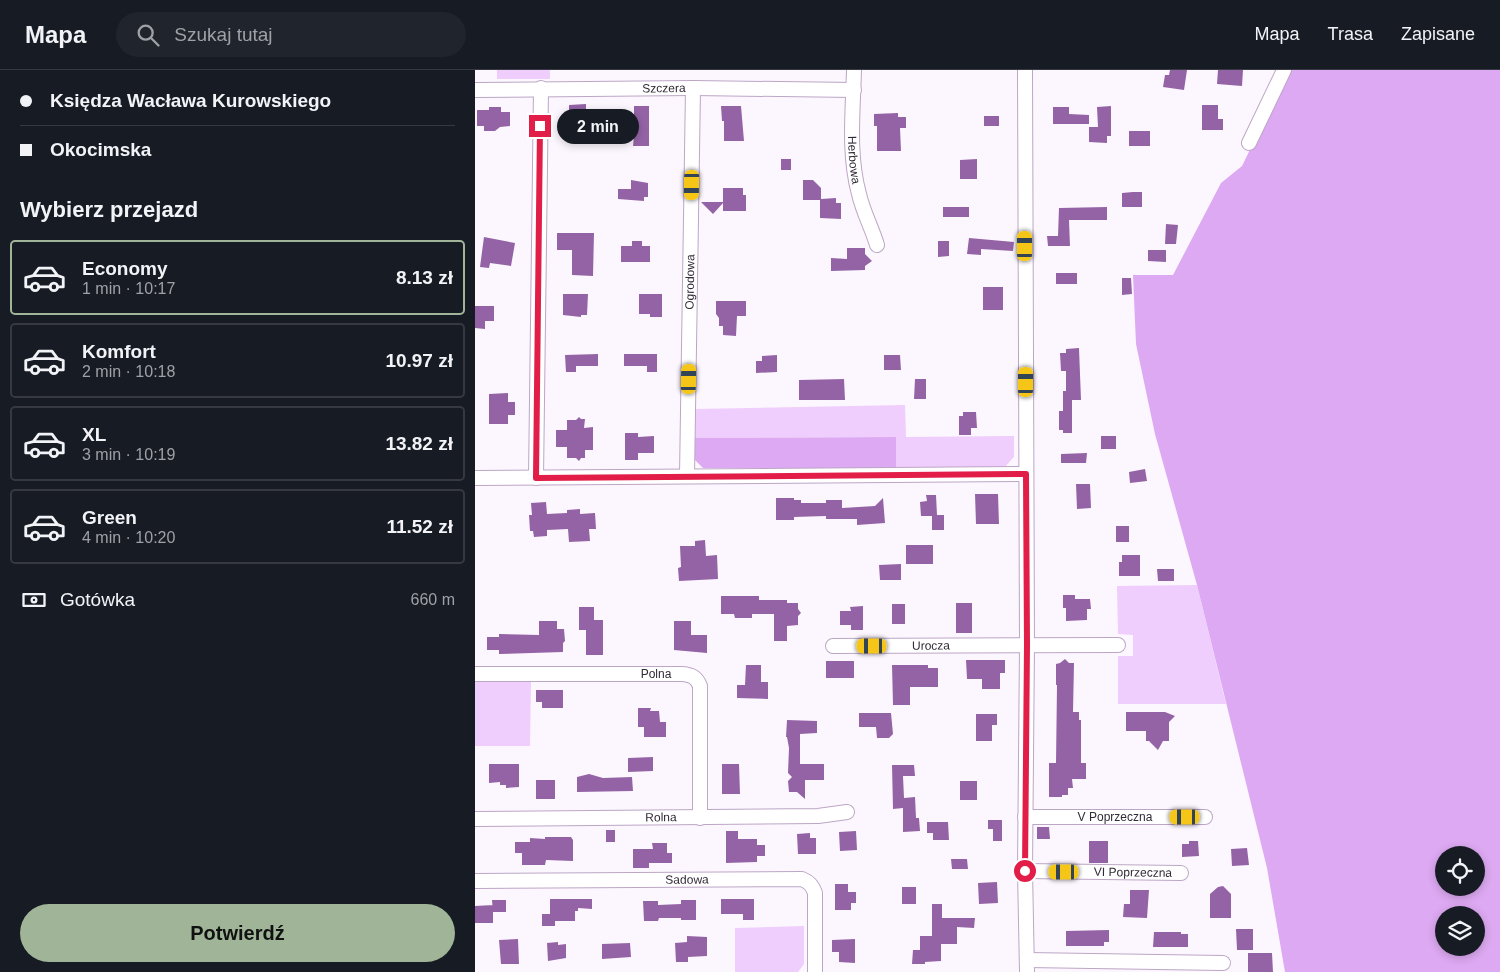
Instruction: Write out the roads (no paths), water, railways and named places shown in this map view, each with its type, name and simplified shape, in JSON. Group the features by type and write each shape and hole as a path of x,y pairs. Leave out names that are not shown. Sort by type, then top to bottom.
{"street":[{"name":"Herbowa","path":"854,70 852,149 854,169 858,193 877,245"},
{"path":"1025,70 1027,645 1025,871 1027,966 1223,964"},
{"path":"1249,143 1285,70"},
{"path":"536,478 541,88"},
{"name":"Szczera","path":"475,90 693,88 854,90"},
{"name":"Ogrodowa","path":"687,476 693,88"},
{"path":"475,478 1026,474"},
{"name":"Urocza","path":"833,646 1119,645"},
{"name":"Polna","path":"475,674 692,675 700,686 700,818"},
{"name":"Rolna","path":"475,819 818,816 847,812"},
{"name":"V Poprzeczna","path":"1025,818 1205,817"},
{"name":"VI Poprzeczna","path":"1025,871 1181,873"},
{"name":"Sadowa","path":"475,880 802,879 813,887 815,893 815,972"}]}
